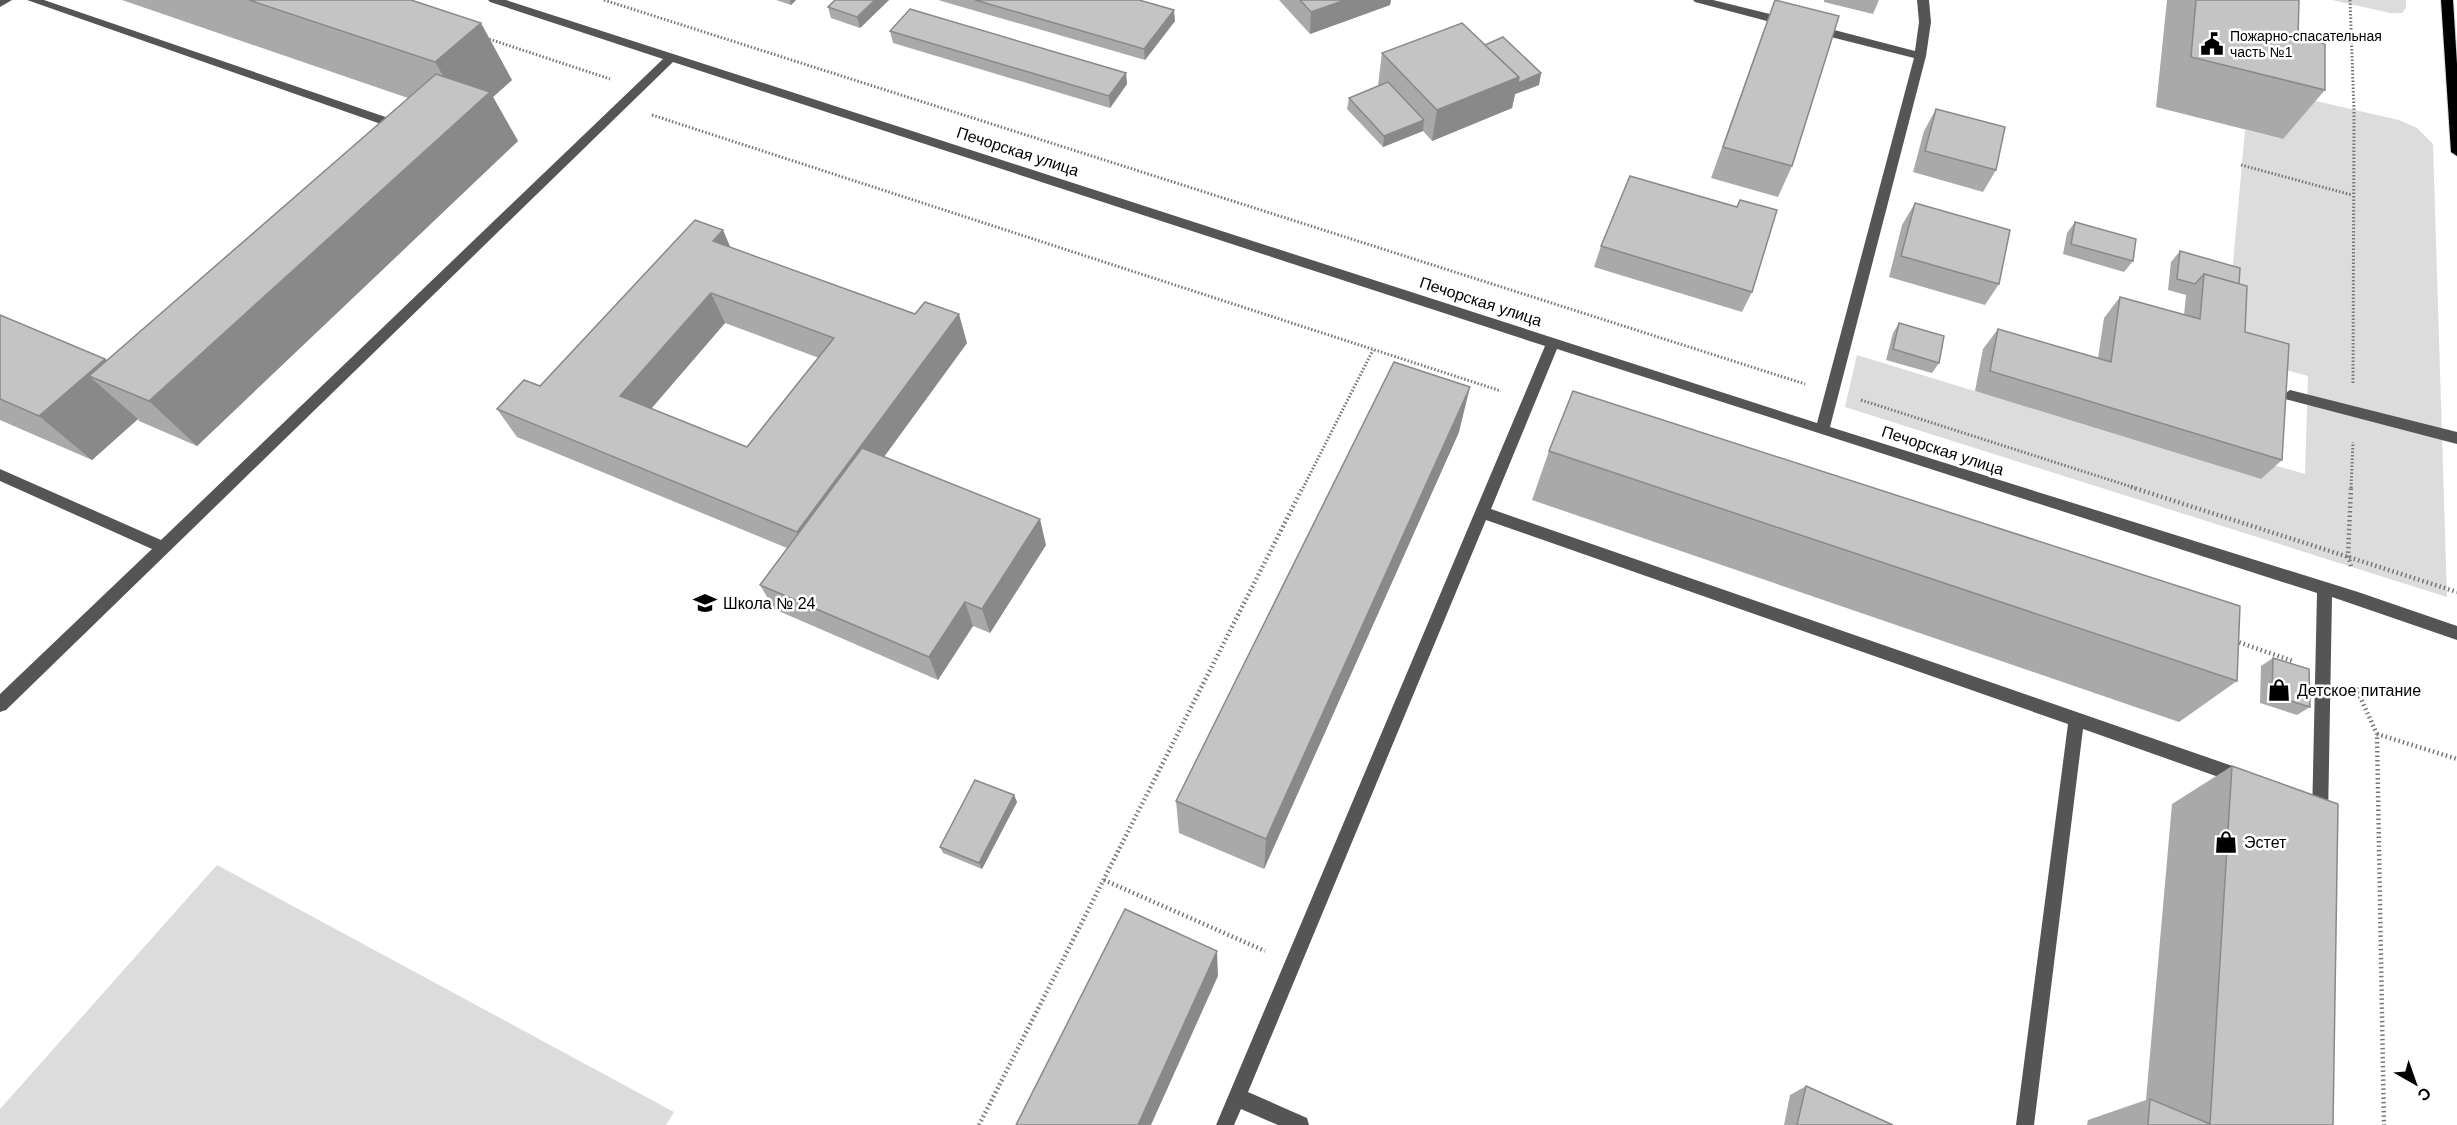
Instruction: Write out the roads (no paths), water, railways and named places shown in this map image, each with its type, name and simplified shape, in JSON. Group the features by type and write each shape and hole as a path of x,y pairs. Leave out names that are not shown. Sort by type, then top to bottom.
{"main road":[{"path":"2447,0 2457,152"}],"street":[{"path":"0,4 6,0"},
{"path":"33,0 414,131"},
{"name":"Печорская улица","path":"494,0 2457,633"},
{"path":"1699,0 1920,56"},
{"path":"1822,430 1920,56 1925,22 1923,0"},
{"path":"0,705 671,57"},
{"path":"1226,1125 1553,343"},
{"path":"2290,395 2457,438"},
{"path":"0,475 163,547"},
{"path":"1482,512 2256,782"},
{"path":"2319,840 2315,802 2324,672 2325,590"},
{"path":"2025,1125 2076,721"},
{"path":"1237,1097 1300,1125"}],"place":[{"name":"Пожарно-спасательная часть №1","path":"2212,44"},
{"name":"Школа № 24","path":"705,603"},
{"name":"Детское питание","path":"2279,690"},
{"name":"Эстет","path":"2226,842"}]}
